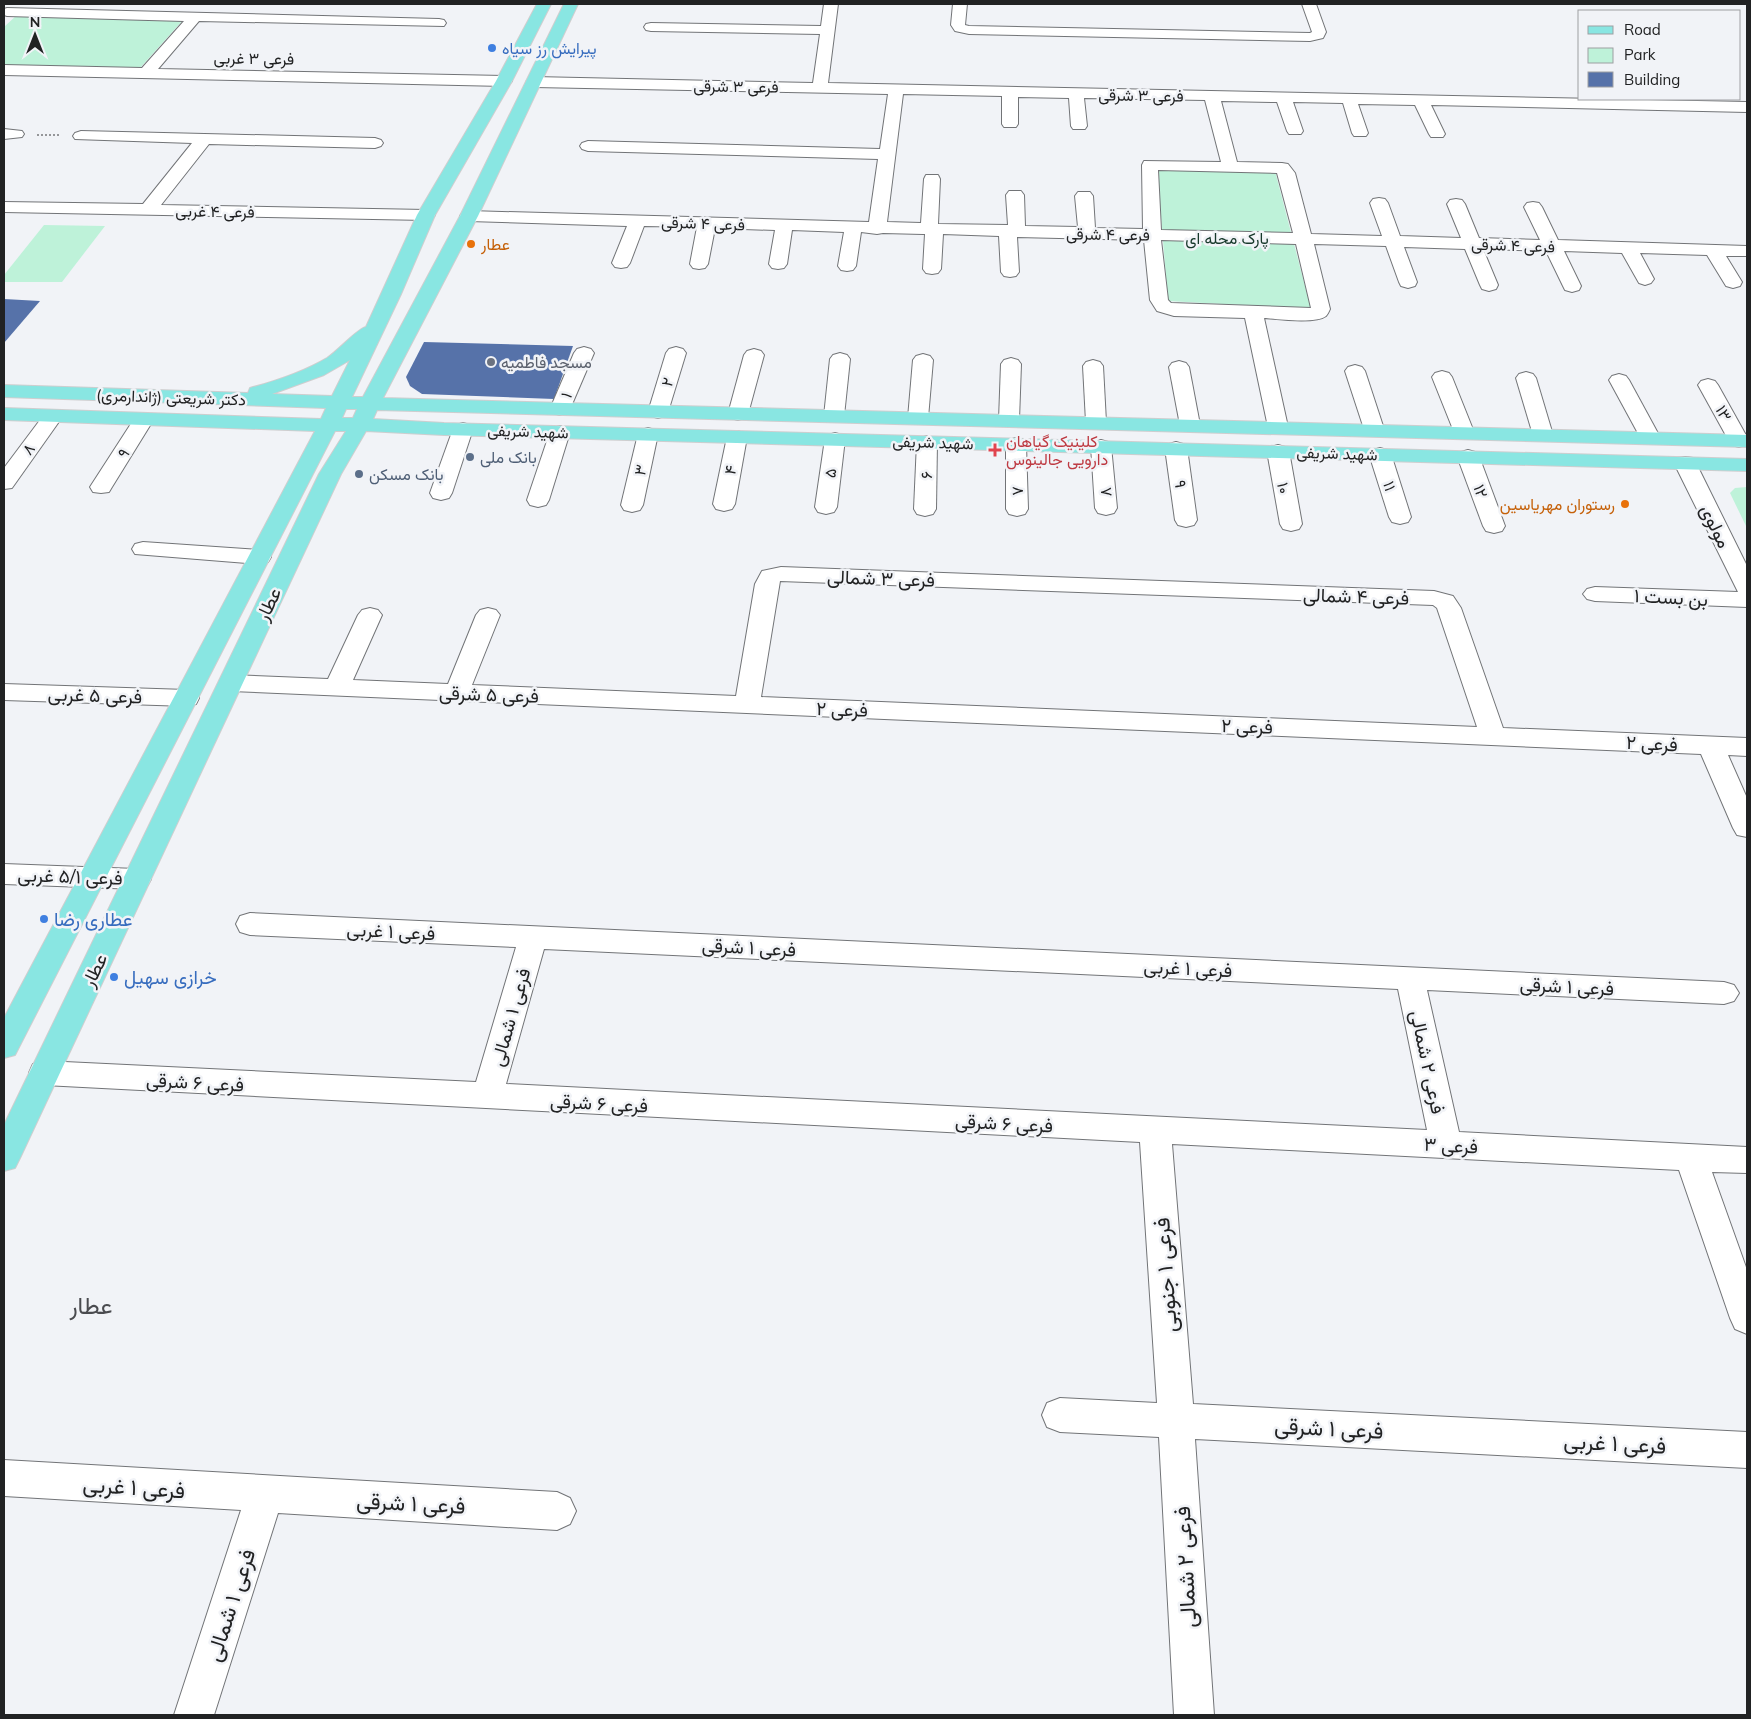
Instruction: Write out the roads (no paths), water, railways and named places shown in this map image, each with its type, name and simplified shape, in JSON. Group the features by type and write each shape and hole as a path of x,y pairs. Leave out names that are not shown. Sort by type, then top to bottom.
{"main road":[{"name":"عطار","path":"4,1046 328,425 392,294 426,215 504,81 544,4"},
{"name":"عطار","path":"4,1158 330,474 365,414 469,216 571,4"},
{"path":"467,144 503,146"},
{"path":"221,399 251,394 303,377 348,353 363,337 392,294"},
{"path":"383,380 406,396 436,406"},
{"name":"دکتر شریعتی (ژاندارمری)","path":"4,390 338,402 365,414"},
{"path":"121,418 136,396"},
{"name":"شهید شریفی","path":"328,425 365,414 436,406 1338,428 1743,441"},
{"name":"دکتر شریعتی (ژاندارمری)","path":"4,414 328,425"},
{"name":"شهید شریفی","path":"365,414 454,429 1747,465"},
{"path":"257,423 290,431 301,441 302,476"},
{"path":"1338,428 1342,453"},
{"path":"330,474 353,454 373,443 399,435 454,429"}],"street":[{"path":"820,88 831,4"},
{"path":"960,4 958,25 960,28 970,30 1310,37 1318,35 1319,32 1309,4"},
{"path":"9,10 439,23"},
{"path":"146,73 195,17"},
{"path":"651,27 827,30"},
{"name":"فرعی ۳ غربی","path":"4,70 504,81"},
{"name":"فرعی ۳ شرقی","path":"534,82 1421,100 1740,112"},
{"path":"877,229 896,89"},
{"path":"1010,92 1010,124"},
{"path":"1076,93 1079,126"},
{"path":"1212,96 1230,166"},
{"path":"1283,97 1295,131"},
{"path":"1349,99 1360,132"},
{"path":"1421,100 1437,134"},
{"path":"81,136 375,143"},
{"path":"148,210 204,139"},
{"path":"588,146 886,154"},
{"path":"1150,165 1230,166 1275,167 1282,168 1287,173 1320,312 1314,314 1174,310 1164,306 1159,300 1152,235 1150,165"},
{"path":"932,179 932,269"},
{"path":"1010,272 1015,195"},
{"path":"1084,196 1087,234"},
{"path":"1379,203 1408,282"},
{"path":"1456,204 1489,285"},
{"name":"فرعی ۴ غربی","path":"4,207 426,215"},
{"path":"1533,207 1572,286"},
{"name":"فرعی ۴ شرقی","path":"469,216 877,229 1747,251"},
{"path":"621,263 637,221"},
{"path":"699,264 707,224"},
{"path":"778,264 784,226"},
{"path":"847,266 853,228"},
{"path":"1628,248 1645,279"},
{"path":"1713,250 1733,282"},
{"path":"1253,312 1278,427"},
{"name":"۱","path":"560,409 584,352"},
{"name":"۲","path":"658,412 676,353"},
{"path":"738,414 754,355"},
{"path":"834,416 840,359"},
{"path":"918,418 923,360"},
{"path":"1009,420 1011,364"},
{"path":"1093,366 1096,422"},
{"path":"1179,368 1190,425"},
{"path":"1355,371 1374,429"},
{"path":"1442,377 1464,432"},
{"path":"1526,378 1543,434"},
{"path":"1619,380 1650,437"},
{"name":"۱۳","path":"1708,385 1743,441"},
{"name":"۸","path":"4,483 53,416"},
{"name":"۹","path":"101,487 144,419"},
{"path":"441,493 454,429"},
{"path":"538,500 560,432"},
{"name":"۳","path":"632,505 648,434"},
{"name":"۴","path":"724,504 737,436"},
{"name":"۵","path":"826,506 835,439"},
{"name":"۶","path":"925,509 926,442"},
{"name":"۷","path":"1016,444 1017,509"},
{"name":"۸","path":"1101,446 1106,508"},
{"name":"۹","path":"1176,448 1186,520"},
{"name":"۱۰","path":"1278,451 1291,524"},
{"name":"۱۱","path":"1380,454 1400,517"},
{"name":"۱۲","path":"1468,456 1494,526"},
{"name":"مولوی","path":"1685,463 1747,589"},
{"path":"143,550 260,557"},
{"name":"فرعی ۳ شمالی","path":"747,705 766,584 770,576 781,574 1123,588"},
{"name":"فرعی ۴ شمالی","path":"1123,588 1424,598 1445,601 1493,736"},
{"name":"بن بست ۱","path":"1595,594 1747,600"},
{"path":"337,687 370,615"},
{"path":"457,692 488,615"},
{"name":"فرعی ۵ شرقی","path":"231,683 747,705"},
{"name":"فرعی ۵ غربی","path":"4,692 187,698"},
{"name":"فرعی ۲","path":"747,705 1747,747"},
{"path":"1711,746 1747,828"},
{"name":"فرعی ۵/۱ غربی","path":"4,874 137,879"},
{"name":"فرعی ۱ غربی","path":"250,924 533,937"},
{"name":"فرعی ۱ شرقی","path":"533,937 966,958"},
{"name":"فرعی ۱ شمالی","path":"487,1097 533,937"},
{"name":"فرعی ۱ غربی","path":"966,958 1410,978"},
{"name":"فرعی ۱ شرقی","path":"1410,978 1724,993"},
{"name":"فرعی ۲ شمالی","path":"1410,978 1446,1145"},
{"name":"فرعی ۶ شرقی","path":"44,1073 1155,1130"},
{"name":"فرعی ۳","path":"1155,1130 1747,1160"},
{"name":"فرعی ۱ جنوبی","path":"1155,1130 1176,1420"},
{"path":"1691,1157 1747,1318"},
{"name":"فرعی ۱ شرقی","path":"1060,1415 1483,1436"},
{"name":"فرعی ۲ شمالی","path":"1176,1420 1194,1715"},
{"name":"فرعی ۱ غربی","path":"1483,1436 1747,1450"},
{"name":"فرعی ۱ غربی","path":"4,1478 265,1495"},
{"name":"فرعی ۱ شرقی","path":"265,1495 557,1512"},
{"name":"فرعی ۱ شمالی","path":"194,1715 265,1495"}],"place":[{"name":"پیرایش رز سیاه","path":"492,48"},
{"name":"عطار","path":"471,244"},
{"name":"مسجد فاطمیه","path":"491,362"},
{"name":"کلینیک گیاهان دارویی جالینوس","path":"995,450"},
{"name":"بانک ملی","path":"470,457"},
{"name":"بانک مسکن","path":"359,474"},
{"name":"رستوران مهریاسین","path":"1625,504"},
{"name":"عطاری رضا","path":"44,919"},
{"name":"خرازی سهیل","path":"114,977"}],"district":[{"name":"عطار","path":"91,1306"}],"park label":[{"name":"پارک محله ای","path":"1227,238"}]}
